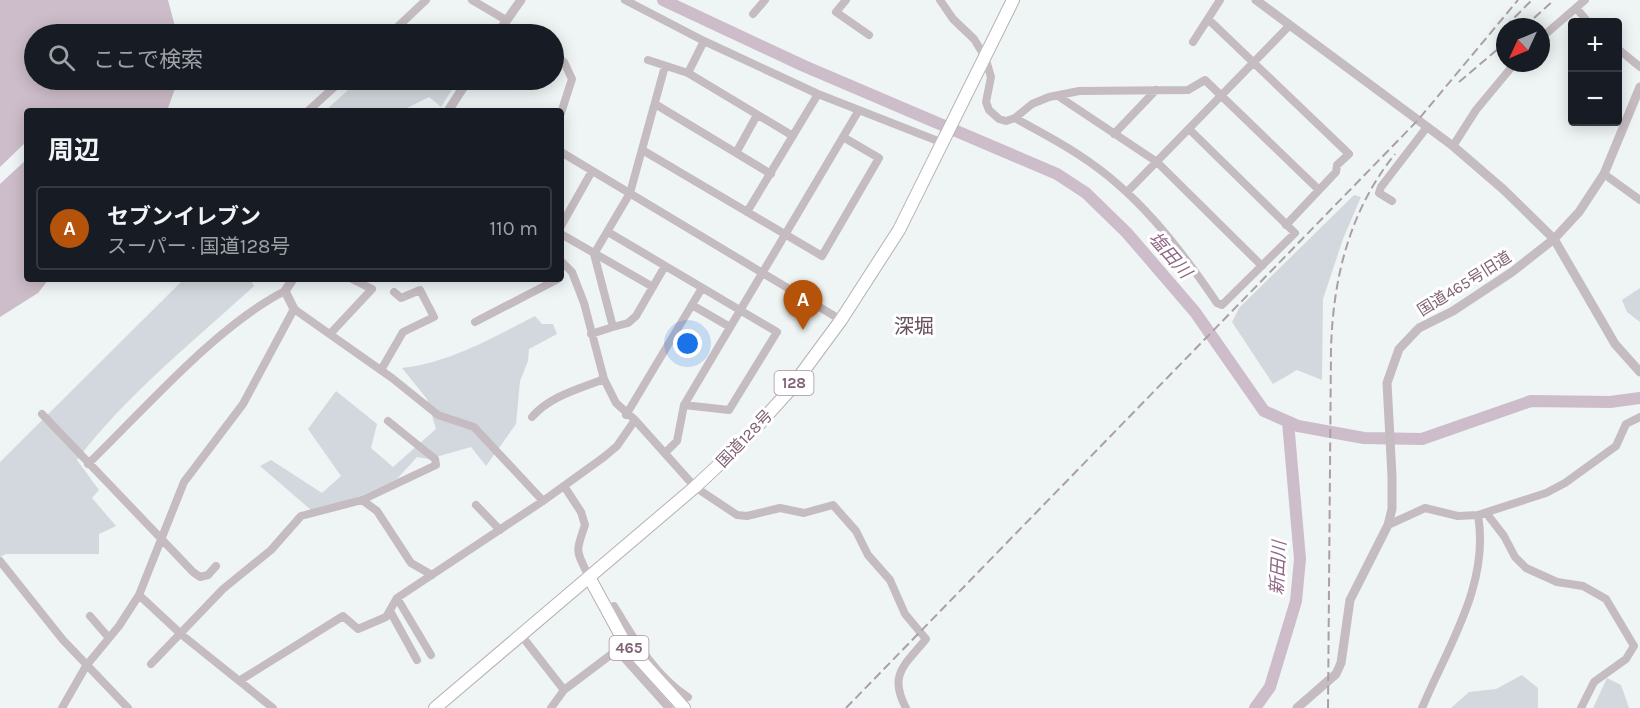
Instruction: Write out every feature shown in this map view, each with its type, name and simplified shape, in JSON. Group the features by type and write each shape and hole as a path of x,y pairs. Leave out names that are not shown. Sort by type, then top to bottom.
{"highway":[{"name":"国道128号","path":"435,708 695,487 742,443 788,392 841,320 899,230 1013,0"},
{"name":"465","path":"589,577 625,644 686,702"}],"street":[{"path":"401,24 426,0"},
{"path":"472,0 506,20"},
{"path":"503,24 520,0"},
{"path":"626,0 704,41 818,94 943,142"},
{"path":"753,14 765,0"},
{"path":"846,0 836,12 868,35"},
{"path":"940,0 953,19 974,39 985,57 991,77 986,94 989,110 999,119 1006,121 1015,118 1032,104 1079,91 1188,90 1205,80 1319,190"},
{"path":"1193,42 1221,0"},
{"path":"1256,0 1453,146 1504,190 1554,239 1615,344 1640,372"},
{"path":"1550,31 1585,0"},
{"path":"1576,9 1584,18"},
{"path":"1208,19 1349,154 1286,225"},
{"path":"1127,192 1290,25"},
{"path":"688,73 704,41"},
{"path":"1622,53 1640,68"},
{"path":"648,60 688,73 793,136"},
{"path":"562,108 572,80 564,62"},
{"path":"613,327 594,254 630,193 644,151 665,66"},
{"path":"1453,146 1476,110 1508,72"},
{"name":"国道465号旧道","path":"1297,708 1336,674 1341,663 1350,600 1388,525 1392,509 1389,374 1404,342 1419,328 1487,289 1554,239 1579,212 1604,174 1640,87"},
{"path":"311,108 331,90"},
{"path":"450,108 462,90"},
{"path":"1114,134 1156,90"},
{"path":"747,212 818,94"},
{"path":"1058,96 1156,162 1262,266"},
{"path":"656,104 771,174"},
{"path":"665,453 677,441 684,405 859,110"},
{"path":"736,153 757,115"},
{"path":"1015,118 1080,155 1127,192 1176,244 1217,303 1222,304 1295,233 1189,129"},
{"path":"1392,201 1379,193 1381,187 1427,127"},
{"path":"644,151 822,256 879,158 843,137"},
{"path":"564,154 841,320"},
{"path":"564,221 592,171"},
{"path":"1604,174 1640,200"},
{"path":"608,232 777,332 729,410 684,405"},
{"path":"564,236 653,287"},
{"path":"564,264 572,272 584,303 604,379 616,403 626,415 635,420 695,487 737,515 747,516 780,508 804,513 833,505 856,531 868,555 890,580 905,614 926,639 898,676 899,693 906,708"},
{"path":"591,334 628,323 636,316 665,266"},
{"path":"564,276 572,272"},
{"path":"88,464 214,341 265,302 285,291 291,282"},
{"path":"330,334 372,289 358,282"},
{"path":"474,322 552,282"},
{"path":"626,415 702,288"},
{"path":"381,370 403,332 434,317 420,290 401,298 394,292"},
{"path":"285,291 294,309 381,370 438,415 474,427 543,501"},
{"path":"692,304 730,327"},
{"path":"62,708 86,666 139,595 184,482 243,404 294,309"},
{"path":"532,417 541,406 559,396 604,379"},
{"path":"42,414 161,541 200,577 208,574 216,566"},
{"path":"1388,525 1425,508 1458,516 1487,514 1546,494 1616,446 1626,424 1640,417"},
{"path":"239,681 343,616 354,628 362,629 386,617 398,598 543,501 617,446 635,420"},
{"path":"151,664 223,589 271,550 301,516 362,500 436,463 388,421"},
{"path":"564,486 581,512 585,525 578,541 577,551 589,577"},
{"path":"362,500 377,511 411,563 432,575"},
{"path":"476,505 500,530"},
{"path":"1487,514 1504,536 1515,556 1526,568 1557,582 1583,586 1606,600 1634,646 1626,659 1594,681 1581,708"},
{"path":"1422,708 1475,587 1481,554 1478,515"},
{"path":"0,561 86,666 128,708"},
{"path":"139,595 182,634 273,708"},
{"path":"398,598 431,655"},
{"path":"390,611 417,660"},
{"path":"90,616 109,638"},
{"path":"521,635 564,690"},
{"path":"551,708 564,690 625,644 669,708"}],"shaded area":[{"path":"0,0 168,0 174,24 24,24 24,90 174,90 168,108 24,108 24,282 47,282 38,293 0,317"},
{"path":"348,90 452,90 441,107 429,97 407,108 328,108"},
{"path":"1354,195 1361,197 1343,239 1323,299 1322,380 1297,370 1273,384 1232,322 1239,308"},
{"path":"181,282 252,282 254,286 139,391 96,436 77,460 99,490 92,498 116,526 99,534 99,554 6,554 0,557 0,462"},
{"path":"1640,288 1640,322 1627,312 1622,300"},
{"path":"535,316 542,324 553,324 557,334 529,349 528,361 520,381 516,424 486,466 471,447 429,459 417,457 397,479 354,499 311,510 260,466 271,460 322,493 341,476 308,429 336,391 377,424 371,448 393,467 436,429 427,399 402,368 454,355"},
{"path":"1522,675 1538,688 1538,708 1451,708 1469,692 1496,689"},
{"path":"1607,678 1621,685 1629,708 1593,708"}],"pier":[{"path":"24,144 24,162 0,184 0,167"}],"waterway":[{"name":"塩田川","path":"663,0 804,66 1057,174 1086,193 1127,233 1195,312 1264,411 1298,426 1364,438 1422,439 1531,401 1610,402 1640,398"},
{"name":"新田川","path":"1255,708 1270,687 1296,601 1300,559 1288,422"}],"railway":[{"path":"846,708 1418,120 1518,0"},
{"path":"1514,18 1532,0"},
{"path":"1534,18 1554,0"},
{"path":"1459,82 1496,51"},
{"path":"1328,708 1332,322 1340,270 1356,221 1366,198 1395,154"}],"place":[{"name":"セブンイレブン","path":"803,330"}],"district":[{"name":"深堀","path":"914,326"}]}
